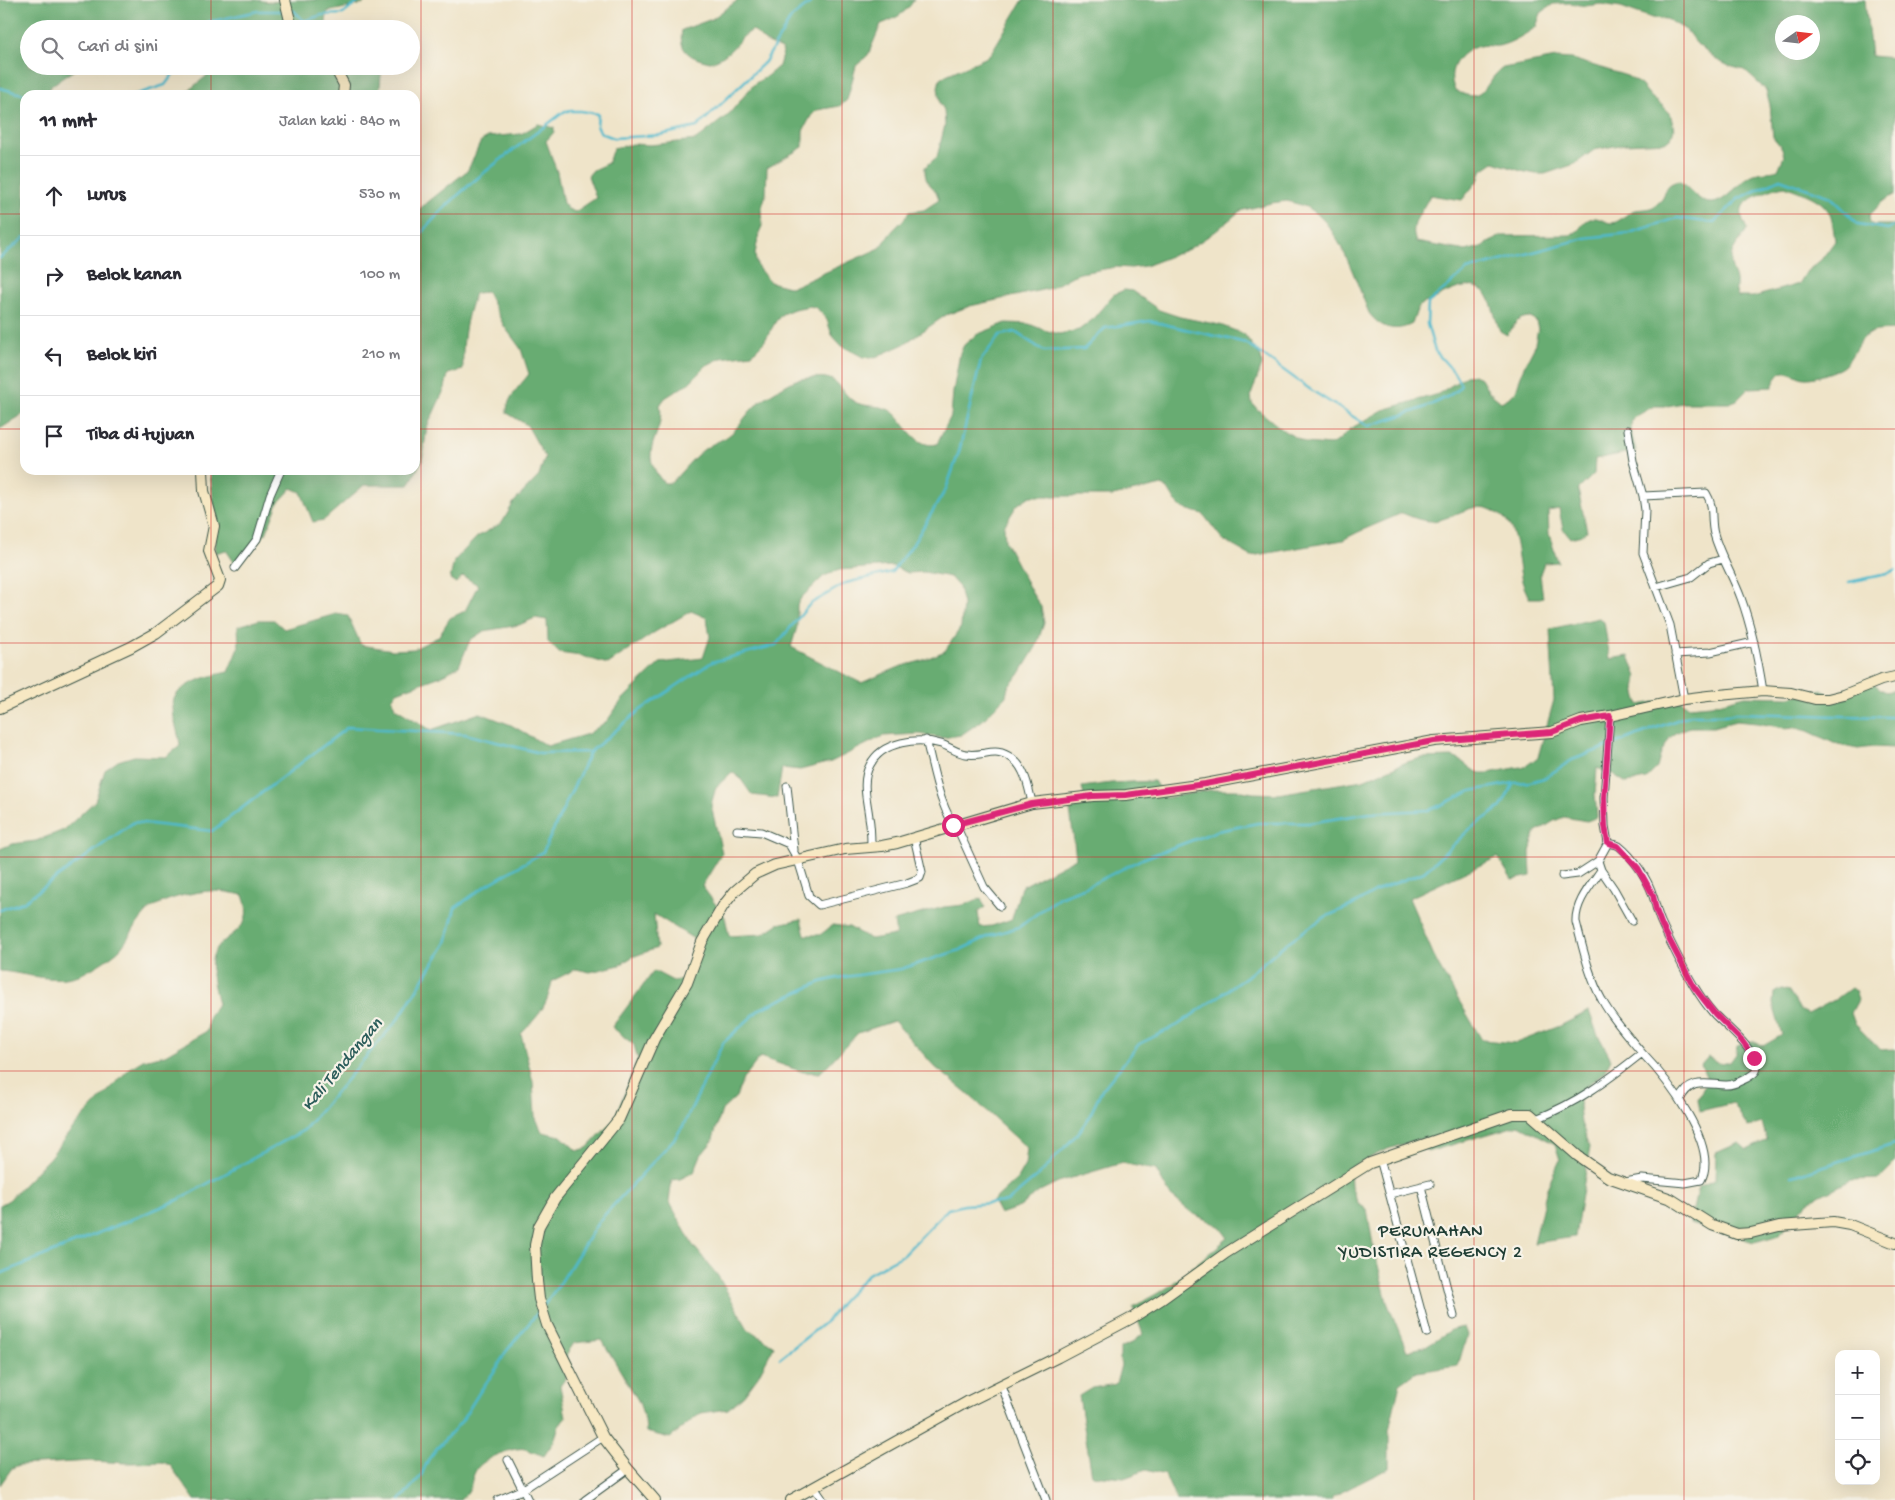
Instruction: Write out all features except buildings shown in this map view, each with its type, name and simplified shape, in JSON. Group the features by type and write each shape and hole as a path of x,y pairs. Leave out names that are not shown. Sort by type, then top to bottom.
{"street":[{"path":"339,75 345,90"},
{"path":"1628,430 1633,462 1645,510 1642,553 1670,625 1684,700"},
{"path":"0,708 131,648 164,628 218,586 220,580 209,551 214,526 204,491 203,475"},
{"path":"235,568 257,539 270,495 279,475"},
{"path":"1643,496 1706,493 1712,505 1714,533 1741,597 1754,642 1763,691"},
{"path":"1656,587 1691,577 1709,563 1724,559"},
{"path":"1675,654 1710,652 1754,642"},
{"path":"655,1500 603,1437 555,1344 540,1299 535,1245 539,1226 547,1210 566,1183 619,1119 647,1052 686,983 702,942 712,923 722,906 745,880 765,868 796,856 897,843 953,825 1032,804 1092,796 1126,795 1205,784 1434,741 1552,732 1581,721 1684,700 1763,691 1791,693 1815,699 1828,699 1895,677"},
{"path":"1562,876 1577,875 1598,861 1608,843 1604,798 1610,716"},
{"path":"871,847 866,794 867,770 876,756 892,746 903,743 926,740 943,744 968,754 996,751 1012,758 1018,762 1025,778 1032,804"},
{"path":"926,740 942,798 953,825 959,832 984,887 1000,906"},
{"path":"787,786 796,856 809,896 819,905 920,878 922,872 914,837"},
{"path":"738,830 768,834 786,842 796,856"},
{"path":"1608,843 1618,846 1638,868 1653,895 1662,926 1694,987 1715,1014 1742,1041 1754,1058 1756,1071 1752,1075 1726,1086 1710,1083 1691,1086 1684,1090 1680,1100"},
{"path":"1598,861 1601,870 1632,921"},
{"path":"1601,870 1580,902 1576,915 1576,922 1590,970 1601,999 1680,1100 1704,1149 1706,1162 1701,1180 1685,1183 1642,1179 1621,1183"},
{"path":"1536,1118 1561,1109 1586,1094 1642,1053"},
{"path":"791,1500 1001,1384 1058,1357 1132,1318 1226,1253 1345,1177 1380,1159 1502,1116 1522,1113 1530,1114 1608,1178 1671,1200 1712,1225 1738,1234 1779,1226 1833,1222 1850,1225 1895,1243"},
{"path":"1380,1159 1427,1333"},
{"path":"1390,1194 1430,1184"},
{"path":"1421,1186 1454,1316"},
{"path":"1001,1384 1046,1500"},
{"path":"498,1500 522,1490 603,1437"},
{"path":"508,1460 528,1500"},
{"path":"586,1500 628,1469"},
{"path":"814,1486 823,1500"}],"green space":[{"path":"0,0 256,0 270,2 367,0 363,4 327,12 326,20 20,20 20,75 67,75 52,85 49,90 20,90 20,416 0,429"},
{"path":"738,0 914,0 900,15 881,24 868,55 856,66 847,100 840,106 817,110 811,116 803,131 803,147 767,168 766,194 761,210 762,226 755,254 756,262 759,269 770,282 789,287 880,248 909,212 924,210 939,200 926,179 925,167 937,157 945,125 944,110 940,103 938,87 940,79 985,58 991,53 1023,0 1865,0 1871,56 1895,58 1895,194 1882,202 1869,216 1870,223 1873,225 1895,225 1895,330 1874,331 1867,335 1843,366 1828,373 1816,377 1803,378 1789,372 1784,372 1776,378 1772,387 1749,388 1737,400 1729,403 1683,403 1654,406 1633,418 1631,430 1636,451 1595,459 1594,474 1578,490 1587,531 1582,535 1570,538 1563,529 1559,509 1548,511 1549,534 1558,562 1544,563 1540,574 1543,598 1529,598 1522,579 1516,543 1508,522 1497,513 1480,507 1432,521 1420,520 1402,513 1343,540 1251,556 1223,540 1203,514 1182,508 1168,489 1162,485 1113,496 1030,496 1017,505 1004,526 1005,541 1041,607 1044,623 1036,647 1019,675 1008,687 1006,696 983,720 961,735 942,738 920,734 883,736 831,762 800,770 782,768 777,798 752,795 740,778 732,772 716,787 711,805 722,853 702,886 725,917 729,936 763,934 778,924 801,919 805,935 820,935 833,925 849,927 870,939 896,935 894,921 944,907 964,905 981,898 985,907 978,912 980,927 992,926 1012,919 1021,887 1076,858 1070,810 1086,805 1082,787 1111,783 1154,781 1165,798 1211,790 1237,790 1278,794 1363,780 1421,758 1452,757 1480,773 1526,766 1538,757 1554,700 1550,629 1599,618 1604,622 1610,659 1629,656 1637,677 1635,689 1639,705 1677,698 1689,707 1711,705 1745,696 1790,697 1822,689 1831,697 1870,681 1885,692 1895,690 1895,748 1873,747 1858,749 1838,745 1808,731 1793,727 1785,728 1757,723 1736,721 1713,727 1690,727 1675,733 1669,739 1661,753 1657,768 1646,779 1626,783 1613,774 1597,768 1595,795 1597,817 1587,821 1564,817 1535,833 1530,852 1531,876 1512,880 1498,857 1409,898 1437,963 1482,1040 1516,1043 1560,1026 1589,1011 1597,1033 1611,1059 1604,1072 1581,1090 1579,1107 1581,1123 1590,1146 1575,1237 1534,1243 1547,1188 1560,1160 1555,1144 1519,1125 1427,1152 1419,1139 1385,1150 1350,1168 1351,1186 1358,1204 1367,1209 1373,1245 1387,1302 1407,1351 1424,1347 1453,1329 1464,1327 1467,1335 1458,1366 1416,1372 1400,1383 1389,1430 1389,1468 1332,1497 1332,1500 1176,1500 1165,1475 1146,1470 1124,1478 1092,1475 1079,1396 1092,1388 1116,1384 1121,1365 1120,1348 1132,1343 1143,1334 1133,1307 1167,1288 1228,1238 1219,1226 1192,1213 1170,1195 1156,1170 1122,1163 1058,1182 1040,1191 1020,1207 1000,1214 993,1201 1017,1179 1025,1165 1027,1148 966,1092 935,1067 894,1021 858,1033 820,1073 803,1072 760,1057 743,1079 736,1097 722,1110 712,1142 701,1155 694,1172 680,1179 672,1180 669,1201 692,1244 718,1276 748,1329 774,1346 758,1376 744,1395 728,1409 701,1413 670,1438 646,1432 645,1420 639,1402 602,1340 574,1343 566,1355 573,1368 560,1386 566,1417 559,1426 554,1441 544,1456 525,1449 514,1449 491,1458 476,1470 470,1489 460,1500 195,1500 170,1465 163,1462 127,1463 92,1461 19,1465 12,1468 0,1485 0,1205 9,1200 50,1157 73,1128 130,1068 143,1060 165,1055 207,1031 209,1016 218,1004 212,977 212,960 215,951 241,926 245,919 246,908 243,895 232,893 206,891 179,896 161,903 148,911 118,951 79,975 49,978 0,971 0,849 12,844 36,841 64,830 95,801 105,770 118,761 134,756 166,757 180,746 173,712 174,699 178,692 193,682 228,672 239,646 238,626 259,620 274,620 284,629 336,614 348,616 361,645 393,650 414,649 438,637 450,618 465,611 478,585 463,576 456,583 450,579 454,561 477,537 502,523 514,502 539,476 545,457 527,425 507,413 511,397 529,374 521,349 504,326 487,292 475,293 465,331 463,370 448,374 445,388 427,427 420,465 420,208 468,170 481,141 488,137 521,134 538,124 554,128 554,132 546,141 557,172 563,203 568,209 575,212 596,198 588,176 593,170 608,163 613,148 633,144 650,145 696,140 729,114 754,84 779,66 783,52 781,49 764,41 753,30 724,55 710,62 687,53 681,38 682,30 712,19","holes":["1570,3 1585,6 1601,4 1621,7 1652,18 1667,19 1686,30 1697,44 1715,59 1729,66 1744,70 1766,90 1770,105 1773,137 1782,148 1784,156 1778,170 1752,175 1723,199 1710,203 1700,199 1679,181 1669,185 1661,201 1654,206 1632,211 1620,220 1612,223 1596,218 1590,219 1570,235 1501,236 1481,247 1466,251 1416,242 1414,235 1415,223 1430,195 1462,200 1479,179 1481,171 1494,162 1521,171 1545,174 1575,164 1594,150 1625,144 1665,142 1671,137 1674,129 1670,113 1651,97 1641,85 1627,76 1572,59 1556,58 1503,68 1484,90 1473,96 1465,95 1455,90 1452,83 1453,69 1465,52 1479,46 1499,46 1511,42 1536,27 1541,13 1553,4","1785,186 1812,197 1828,210 1833,226 1835,241 1821,260 1807,271 1799,284 1753,297 1738,297 1731,259 1734,250 1747,229 1742,218 1743,206 1762,193","1287,201 1306,207 1325,222 1341,246 1369,313 1383,325 1394,328 1406,327 1412,324 1418,307 1424,302 1428,303 1451,291 1469,286 1485,292 1490,300 1500,331 1507,335 1519,320 1531,317 1536,322 1538,329 1534,348 1523,369 1516,391 1501,402 1489,392 1481,378 1473,375 1466,376 1438,394 1383,410 1350,429 1338,441 1330,445 1306,443 1284,431 1252,403 1251,395 1262,365 1261,357 1244,334 1220,325 1180,317 1159,310 1132,291 1124,290 1113,295 1092,320 1079,330 1059,334 1029,324 1006,323 976,335 964,345 960,353 951,416 937,444 931,445 919,441 897,416 887,409 855,402 831,379 807,378 793,381 760,402 732,433 702,451 671,483 664,483 655,471 651,452 661,416 660,405 665,398 689,383 707,365 721,358 752,354 764,342 782,314 794,309 810,306 817,308 827,320 832,335 842,346 863,357 870,358 904,344 946,315 970,306 1051,288 1080,273 1116,267 1131,268 1145,266 1189,249 1216,231 1240,211","892,566 908,573 924,572 950,577 959,587 963,604 961,627 945,651 861,683 791,647 797,627 797,605 801,598 824,576 839,570","691,611 707,618 710,637 703,658 660,663 622,700 607,721 588,734 547,746 511,725 480,713 431,730 395,708 392,699 397,692 441,676 459,666 470,640 484,631 519,625 535,618 547,620 548,642 559,653 581,656 608,664 655,632","654,914 694,939 687,973 684,979 673,981 654,971 612,1027 634,1045 638,1059 614,1120 587,1148 577,1151 561,1136 542,1132 535,1116 533,1082 521,1034 545,1004 552,981 576,969 590,972 620,965 632,957 657,948"]},
{"path":"208,75 381,75 380,90 189,90"},
{"path":"211,475 414,475 409,485 364,485 324,520 313,522 301,492 292,488 278,503 266,534 247,550 236,565 226,550 215,553 216,523"},
{"path":"1851,988 1855,991 1858,1000 1851,1013 1855,1024 1880,1050 1895,1049 1895,1163 1879,1179 1851,1180 1809,1201 1778,1236 1754,1242 1690,1223 1698,1187 1715,1180 1716,1153 1739,1143 1747,1150 1767,1140 1762,1123 1748,1127 1733,1103 1700,1111 1698,1099 1707,1079 1701,1065 1708,1057 1721,1064 1730,1062 1736,1054 1737,1046 1752,1041 1763,1046 1782,1035 1773,1004 1774,993 1781,989 1789,991 1800,1010 1808,1014 1836,999"}],"waterway":[{"path":"307,20 322,15 343,14 361,0"},
{"path":"420,235 448,204 466,188 565,111 598,114 597,126 601,133 614,138 660,135 697,127 765,62 791,18 814,0"},
{"path":"217,20 258,11 286,11"},
{"path":"291,11 294,11 303,20"},
{"path":"150,90 165,85 172,75"},
{"path":"0,88 20,93"},
{"path":"0,910 23,902 134,822 212,831 348,727 465,734 540,753 590,752 639,711 712,662 776,645 810,604 846,583 892,572 913,544 946,489 959,452 981,360 1000,335 1015,332 1044,351 1084,349 1105,328 1150,321 1246,343 1311,390 1368,426 1433,404 1455,392 1461,385 1453,371 1435,351 1427,324 1428,303 1467,270 1585,238 1629,233 1677,218 1714,223 1738,199 1780,179 1831,197 1858,224 1888,229 1895,225"},
{"path":"0,258 20,241"},
{"path":"1849,582 1887,574 1895,570"},
{"path":"544,1305 559,1285 599,1221 674,1139 683,1126 723,1043 760,1009 821,982 901,969 960,950 989,936 1019,927 1059,897 1088,886 1142,859 1217,831 1258,823 1309,823 1370,813 1430,810 1471,791 1544,778 1572,760 1690,715 1729,715 1736,713 1895,717"},
{"name":"Kali Tendangan","path":"0,1274 178,1200 304,1130 399,1018 446,943 455,908 484,887 543,852 590,752"},
{"path":"780,1358 828,1320 868,1274 903,1255 948,1209 964,1205 1007,1202 1042,1172 1079,1132 1088,1119 1102,1090 1139,1044 1178,1025 1246,977 1284,945 1325,917 1353,905 1380,889 1424,872 1470,829 1501,807 1514,783"},
{"path":"1792,1176 1895,1144"},
{"path":"400,1500 421,1476 428,1460 437,1448 461,1422 505,1353 539,1311"}],"district":[{"name":"PERUMAHAN YUDISTIRA REGENCY 2","path":"1431,1242"}],"route":[{"path":"953,825 1032,804 1092,796 1126,795 1205,784 1434,741 1552,732 1581,721 1610,716 1604,798 1608,843 1618,846 1638,868 1653,895 1662,926 1694,987 1715,1014 1742,1041 1754,1058"}]}
